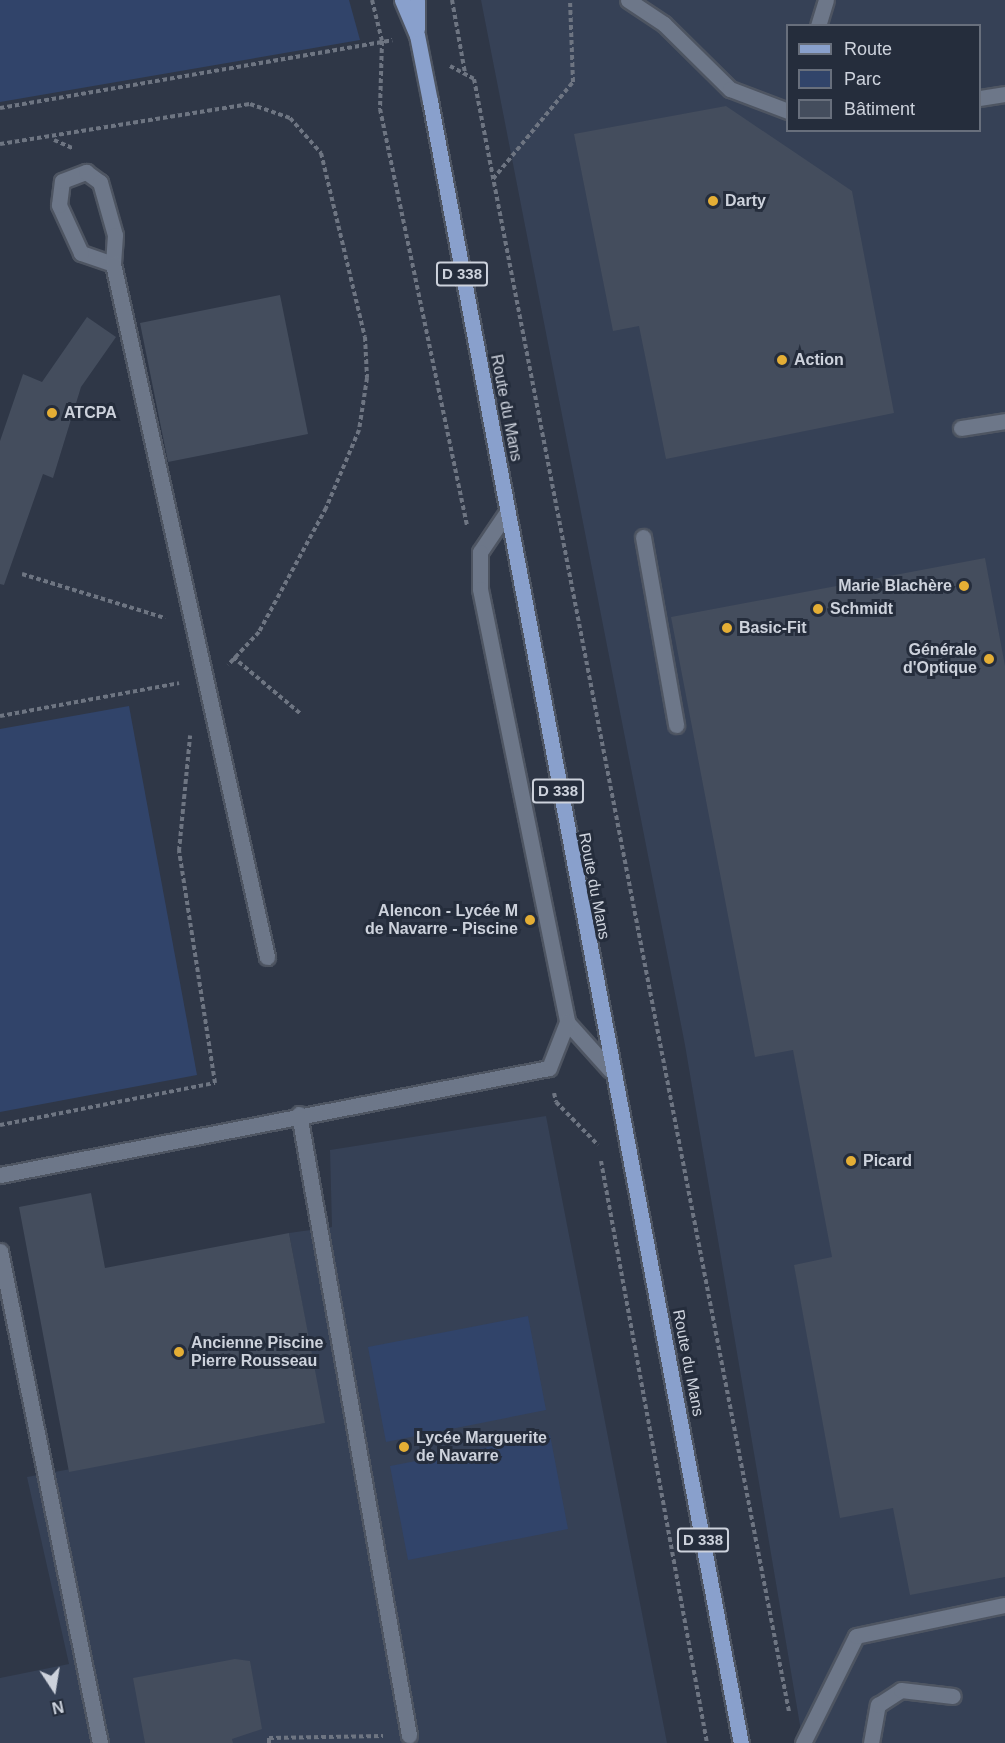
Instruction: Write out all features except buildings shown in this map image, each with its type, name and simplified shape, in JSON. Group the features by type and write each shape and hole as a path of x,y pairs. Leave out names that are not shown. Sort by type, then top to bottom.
{"main road":[{"name":"Route du Mans","path":"402,0 417,35"},
{"name":"Route du Mans","path":"417,0 417,35 610,1070 741,1743"}],"lane":[{"path":"628,0 664,24 730,89 786,110"},
{"path":"819,24 826,0"},
{"path":"981,98 1005,94"},
{"path":"113,264 81,253 59,204 62,181 86,172 100,182 115,235 113,264 201,679 267,957"},
{"path":"961,428 1005,421"},
{"path":"507,512 480,552 480,589 567,1022 610,1070"},
{"path":"643,537 676,725"},
{"path":"0,1174 299,1114 549,1068 567,1022"},
{"path":"299,1114 409,1735"},
{"path":"0,1251 100,1743"},
{"path":"802,1743 856,1636 1005,1605"},
{"path":"871,1743 878,1705 900,1690 953,1696"}],"path":[{"path":"372,0 382,41 380,109 468,530"},
{"path":"452,0 465,74"},
{"path":"493,179 573,82 570,0"},
{"path":"0,108 417,35"},
{"path":"420,51 474,78 791,1720"},
{"path":"0,144 250,104 290,118 321,153 365,337 368,378 358,430 326,508 259,632 234,658 301,714"},
{"path":"22,574 190,626"},
{"path":"0,716 201,679"},
{"path":"0,1125 215,1083 179,851 191,731"},
{"path":"549,1068 556,1102 598,1142 707,1743"},
{"path":"269,1743 269,1738 409,1735"}],"shaded area":[{"path":"481,0 1005,0 1005,1743 803,1743 685,1045"},
{"name":"Lycée Marguerite de Navarre","path":"546,1116 667,1743 0,1743 0,1678 69,1664 27,1477 324,1423 289,1233 332,1227 330,1150"}],"green space":[{"path":"0,0 349,0 360,40 0,102"},
{"path":"129,706 197,1075 0,1112 0,729"},
{"path":"528,1316 546,1410 386,1442 368,1347"},
{"path":"550,1435 568,1529 408,1560 390,1466"}],"place":[{"name":"Darty","path":"713,201"},
{"name":"Action","path":"782,360"},
{"name":"ATCPA","path":"52,413"},
{"name":"Marie Blachère","path":"964,586"},
{"name":"Schmidt","path":"818,609"},
{"name":"Basic-Fit","path":"727,628"},
{"name":"Générale d'Optique","path":"989,659"},
{"name":"Alencon - Lycée M de Navarre - Piscine","path":"530,920"},
{"name":"Picard","path":"851,1161"},
{"name":"Ancienne Piscine Pierre Rousseau","path":"179,1352"},
{"name":"Lycée Marguerite de Navarre","path":"404,1447"}]}
